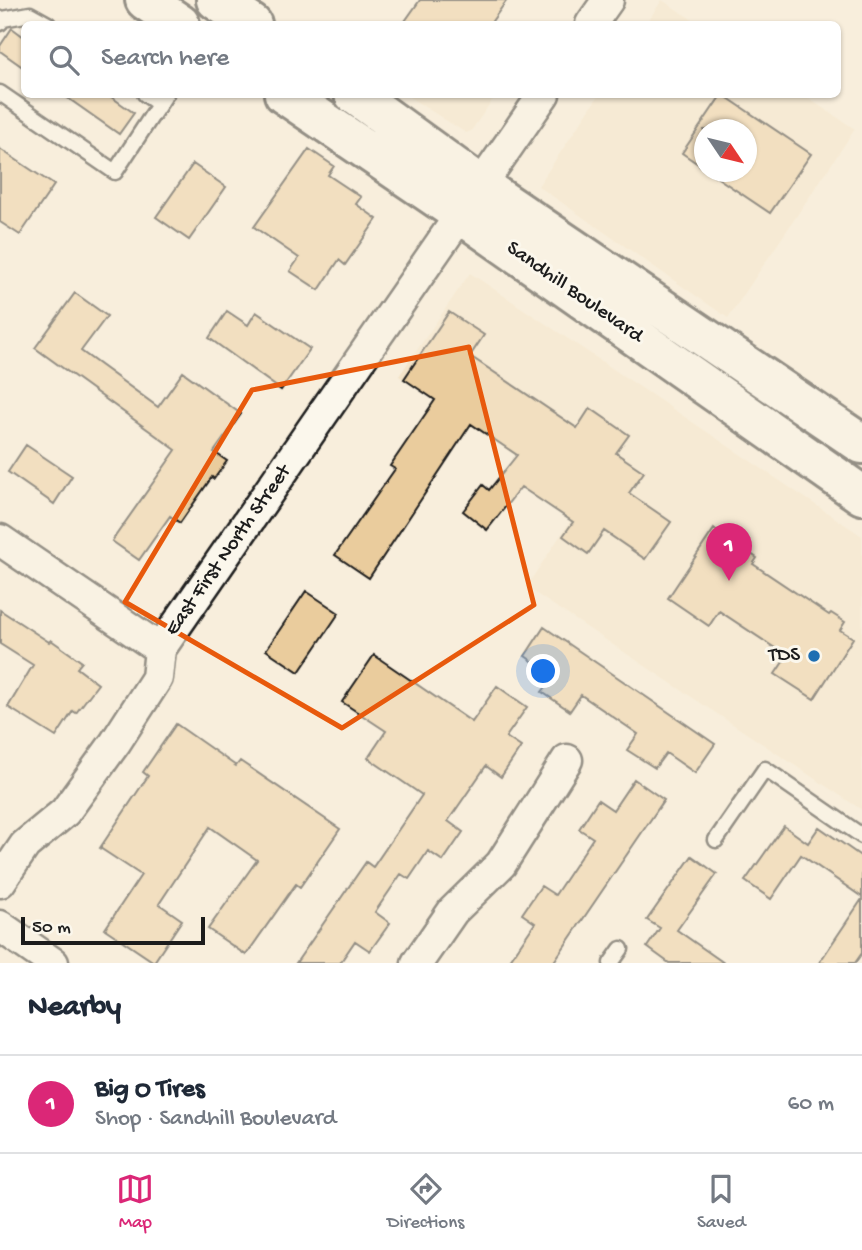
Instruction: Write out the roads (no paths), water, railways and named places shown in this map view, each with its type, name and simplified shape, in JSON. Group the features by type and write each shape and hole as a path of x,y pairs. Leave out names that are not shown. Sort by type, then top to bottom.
{"main road":[{"path":"145,0 176,21"},
{"path":"216,0 248,21"},
{"name":"Sandhill Boulevard","path":"291,98 472,201 862,444"},
{"name":"Sandhill Boulevard","path":"358,98 472,201 765,426 862,495"},
{"path":"765,426 797,415 862,459"}],"street":[{"path":"594,21 608,0"},
{"name":"East First North Street","path":"0,882 25,845 65,812 115,743 157,678 160,649 541,98"},
{"path":"0,540 160,649"},
{"path":"417,963 453,911 501,864 567,760"},
{"path":"0,926 53,963"}],"lane":[{"path":"0,23 3,19 30,14 43,21"},
{"path":"0,93 115,172 163,99"},
{"path":"716,840 765,769 862,836"},
{"path":"611,963 621,948"}],"place":[{"name":"Big O Tires","path":"729,581"},
{"name":"TDS","path":"814,656"}]}
